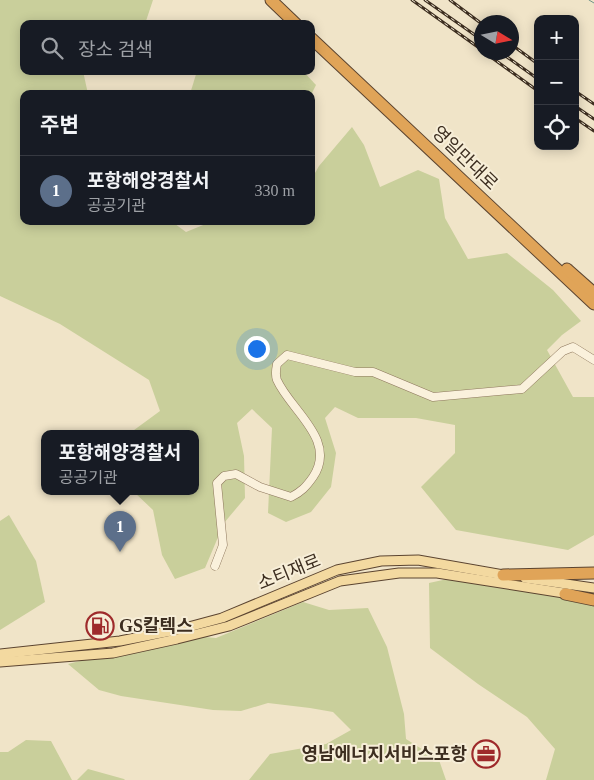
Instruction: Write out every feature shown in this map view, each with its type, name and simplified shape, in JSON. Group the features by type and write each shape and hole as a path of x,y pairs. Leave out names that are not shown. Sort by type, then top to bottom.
{"highway":[{"path":"271,0 292,20"},
{"path":"280,0 300,20"},
{"name":"영일만대로","path":"315,34 594,293"},
{"name":"영일만대로","path":"315,42 594,304"},
{"path":"503,575 594,573"},
{"path":"565,594 594,600"}],"main road":[{"name":"소티재로","path":"0,654 120,641 181,629 222,618 338,570 381,562 418,560 594,588"},
{"name":"소티재로","path":"0,662 113,653 177,639 229,626 340,581 399,572 437,573 565,594 594,595"}],"street":[{"path":"215,566 223,545 217,483 224,476 236,474 260,487 290,497 302,491 317,471 318,443 311,427 276,378 277,364 287,355 355,372 373,372 433,397 517,390 531,382 563,351 573,348 594,360"}],"green space":[{"path":"0,0 153,0 146,20 20,20 20,75 84,75 87,90 20,90 20,225 176,225 186,232 203,225 315,225 315,173 352,127 364,145 380,187 418,170 439,179 445,218 468,259 507,253 553,290 581,321 562,335 547,350 573,397 594,397 594,535 568,550 456,530 421,487 455,453 455,425 416,418 358,418 335,407 325,418 336,453 331,487 311,512 286,522 268,513 272,428 252,409 237,423 244,456 245,498 224,523 205,568 175,579 162,555 153,510 137,495 199,495 199,430 134,430 160,411 149,380 60,324 0,296"},
{"path":"196,75 307,75 316,85 314,90 191,90"},
{"path":"9,515 36,561 45,602 0,630 0,521"},
{"path":"452,578 594,602 594,780 546,780 555,749 527,717 478,684 430,648 429,583"},
{"path":"303,602 329,610 368,608 387,647 404,714 406,739 439,760 446,780 249,780 270,754 326,744 351,730 333,712 310,708 268,703 241,711 213,710 121,696 99,690 68,664 182,635 216,638"},
{"path":"26,740 51,741 72,780 0,780 0,752 8,752"},
{"path":"88,769 124,779 125,780 77,780"}],"waterway":[{"path":"589,0 594,3"}],"railway":[{"path":"412,0 474,44"},
{"path":"425,0 474,34"},
{"path":"450,0 474,18"},
{"path":"519,50 534,61"},
{"path":"495,60 534,88"},
{"path":"511,60 534,76"},
{"path":"579,94 594,104"},
{"path":"579,109 594,119"},
{"path":"579,121 594,131"}],"place":[{"name":"포항해양경찰서","path":"120,552"},
{"name":"GS칼텍스","path":"100,626"},
{"name":"영남에너지서비스포항","path":"486,754"}]}
